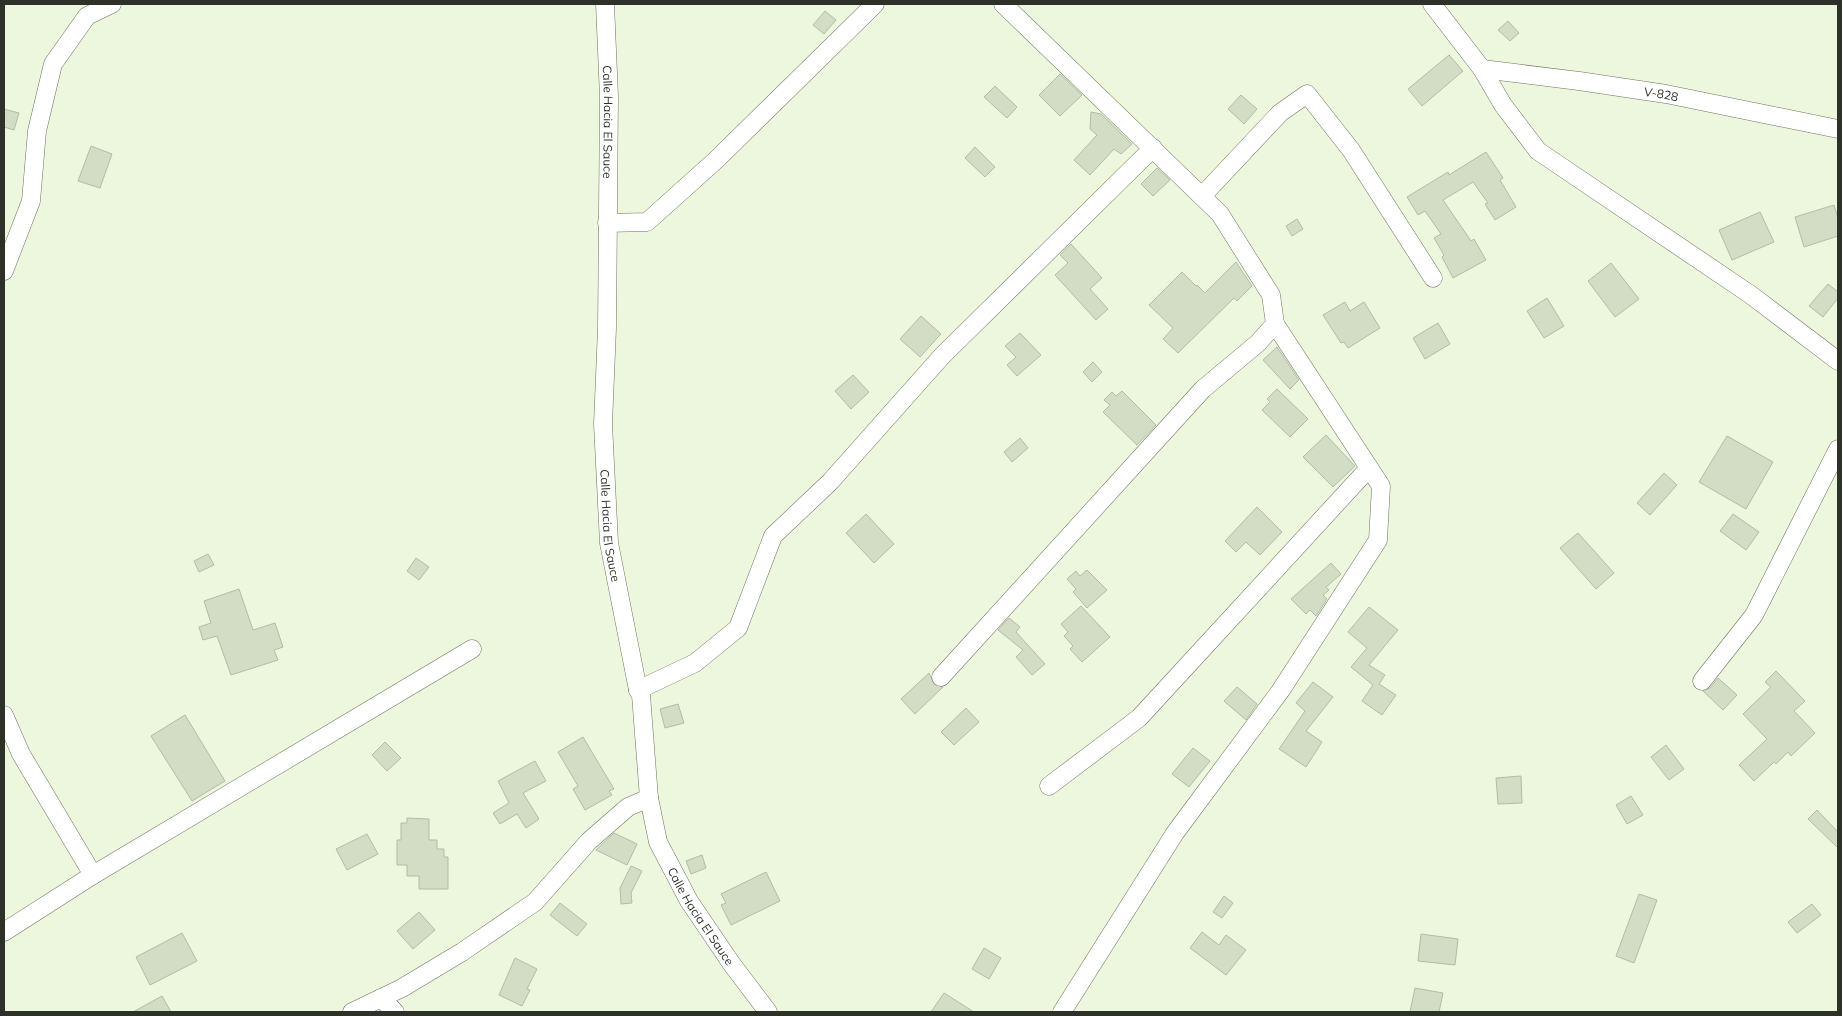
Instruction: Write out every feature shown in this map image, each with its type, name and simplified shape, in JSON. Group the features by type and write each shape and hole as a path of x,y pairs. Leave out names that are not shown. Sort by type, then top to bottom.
{"street":[{"path":"4,271 31,202 37,131 53,64 87,16 112,4"},
{"name":"Calle Hacia El Sauce","path":"606,4 609,97 608,328 603,424 609,543 638,690 641,695 649,798 658,842 690,901 730,963 768,1012"},
{"path":"608,223 647,222 716,160 875,4"},
{"path":"1003,4 1220,214 1271,296 1275,324 1381,486 1378,540 1281,690 1175,833 1062,1012"},
{"path":"1432,4 1482,69 1503,106 1538,151 1751,294 1838,361"},
{"name":"V-828","path":"1482,69 1666,94 1838,129"},
{"path":"1202,196 1280,113 1307,94 1351,150 1433,278"},
{"path":"638,690 695,663 738,628 773,536 830,482 942,356 1153,148"},
{"path":"940,677 1203,389 1258,343 1275,324"},
{"path":"1702,681 1754,615 1838,449"},
{"path":"1048,786 1139,718 1369,468"},
{"path":"4,932 93,875 472,649"},
{"path":"4,715 21,754 93,875"},
{"path":"352,1012 402,988 462,952 535,902 589,840 628,807 649,798"},
{"path":"381,998 395,1012"}],"building":[{"path":"825,11 836,20 824,34 813,25"},
{"path":"1508,21 1519,33 1510,41 1498,30"},
{"path":"1449,55 1463,71 1422,106 1408,89"},
{"path":"1060,74 1082,95 1060,116 1039,95"},
{"path":"995,86 1017,107 1007,118 984,97"},
{"path":"1241,95 1257,109 1244,124 1228,109"},
{"path":"4,109 19,113 14,130 4,127"},
{"path":"1091,112 1101,114 1132,144 1121,154 1114,149 1090,175 1074,160 1097,135 1090,129"},
{"path":"91,146 112,154 100,188 78,181"},
{"path":"975,147 995,167 985,177 965,158"},
{"path":"1486,152 1503,178 1500,180 1516,207 1495,220 1485,204 1488,203 1473,182 1443,200 1471,241 1474,239 1486,260 1453,278 1442,257 1444,255 1434,238 1441,234 1425,211 1418,215 1407,197 1448,172 1449,175"},
{"path":"1157,168 1170,180 1153,196 1141,184"},
{"path":"1834,205 1838,218 1838,236 1804,247 1795,217"},
{"path":"1760,212 1774,242 1732,260 1719,230"},
{"path":"1297,219 1303,229 1292,236 1286,226"},
{"path":"1071,244 1102,278 1090,289 1108,309 1096,320 1055,275 1068,263 1060,255"},
{"path":"1236,262 1252,286 1237,301 1234,298 1178,353 1163,339 1173,328 1149,305 1182,272 1205,293"},
{"path":"1611,263 1639,299 1615,317 1588,281"},
{"path":"1828,284 1838,292 1838,298 1823,317 1809,306"},
{"path":"1547,298 1564,326 1544,338 1527,311"},
{"path":"1345,302 1350,311 1364,302 1380,328 1348,348 1344,342 1341,343 1323,315"},
{"path":"921,316 941,334 920,357 900,339"},
{"path":"1438,323 1450,344 1425,359 1413,338"},
{"path":"1020,333 1041,355 1017,376 1007,365 1016,357 1005,346"},
{"path":"1277,347 1299,380 1290,389 1263,360"},
{"path":"1093,362 1102,372 1092,382 1083,372"},
{"path":"853,375 869,392 851,409 835,391"},
{"path":"1277,389 1308,419 1290,437 1262,410 1270,402 1267,399"},
{"path":"1122,391 1156,425 1137,445 1103,412 1110,405 1104,400 1112,392 1116,396"},
{"path":"1326,435 1355,466 1333,487 1303,457"},
{"path":"1727,436 1773,462 1746,509 1699,482"},
{"path":"1020,438 1028,448 1012,462 1004,452"},
{"path":"1664,473 1677,485 1650,515 1637,503"},
{"path":"1257,507 1282,532 1260,555 1246,542 1236,552 1225,541"},
{"path":"866,514 894,544 874,563 846,533"},
{"path":"1733,514 1759,532 1746,550 1720,531"},
{"path":"1578,533 1614,573 1596,589 1560,548"},
{"path":"208,554 214,565 199,572 194,561"},
{"path":"416,558 429,567 419,580 407,571"},
{"path":"1331,563 1341,574 1326,587 1329,590 1323,595 1327,599 1316,616 1310,610 1306,614 1291,599"},
{"path":"1087,570 1107,590 1087,608 1073,592 1076,589 1067,579 1076,571 1080,576"},
{"path":"239,589 253,630 275,623 283,647 274,650 278,660 231,675 217,636 203,640 199,627 211,623 204,601"},
{"path":"1081,606 1110,637 1082,662 1070,649 1073,646 1064,636 1068,632 1061,624"},
{"path":"1369,607 1398,630 1369,665 1385,675 1379,684 1396,695 1382,715 1362,701 1373,685 1351,667 1367,648 1348,632"},
{"path":"1009,618 1020,627 1016,632 1045,664 1032,675 1016,657 1023,650 998,630"},
{"path":"1776,671 1805,701 1794,711 1815,733 1791,756 1788,752 1754,781 1739,765 1767,739 1743,714 1771,687 1765,682"},
{"path":"929,673 934,684 943,687 915,714 901,699"},
{"path":"1718,678 1737,695 1723,710 1703,691 1710,688"},
{"path":"1313,682 1333,697 1306,731 1322,742 1306,767 1279,749 1305,711 1296,703"},
{"path":"1237,687 1257,704 1246,720 1224,701"},
{"path":"678,704 684,723 665,728 660,709"},
{"path":"966,708 979,722 954,745 941,732"},
{"path":"185,715 225,781 192,801 151,736"},
{"path":"583,737 614,789 609,791 612,795 585,810 573,789 578,786 558,752"},
{"path":"385,742 401,758 387,771 372,755"},
{"path":"1666,745 1684,769 1669,780 1651,757"},
{"path":"1193,748 1210,761 1189,787 1172,774"},
{"path":"535,761 546,781 523,793 539,819 526,828 517,814 500,824 493,813 509,803 498,781"},
{"path":"1521,776 1522,803 1498,804 1496,778"},
{"path":"1631,796 1643,815 1627,824 1616,805"},
{"path":"1817,810 1838,832 1838,848 1808,819"},
{"path":"407,818 429,819 429,840 437,840 437,849 444,849 444,857 448,857 448,889 419,889 419,876 407,876 407,865 397,865 397,840 401,840 401,823 407,823"},
{"path":"614,833 637,844 627,865 596,850"},
{"path":"367,834 378,854 347,870 336,849"},
{"path":"702,855 706,868 691,874 686,861"},
{"path":"631,866 642,871 631,893 632,903 621,904 620,888"},
{"path":"766,872 780,901 731,925 721,905 726,903 721,894"},
{"path":"1639,894 1657,900 1634,963 1616,956"},
{"path":"1224,896 1233,903 1222,918 1213,912"},
{"path":"560,903 587,924 577,936 550,915"},
{"path":"1812,904 1821,915 1797,933 1788,922"},
{"path":"419,912 435,930 413,949 397,931"},
{"path":"1202,932 1219,945 1226,935 1246,950 1226,975 1190,948"},
{"path":"182,933 197,961 150,985 136,957"},
{"path":"1421,934 1458,939 1455,965 1418,961"},
{"path":"984,948 1001,958 989,979 972,969"},
{"path":"515,958 537,969 527,989 530,990 522,1006 499,995"},
{"path":"1415,988 1443,993 1439,1012 1410,1012"},
{"path":"944,993 974,1012 931,1012"},
{"path":"162,996 171,1012 133,1012"}]}
